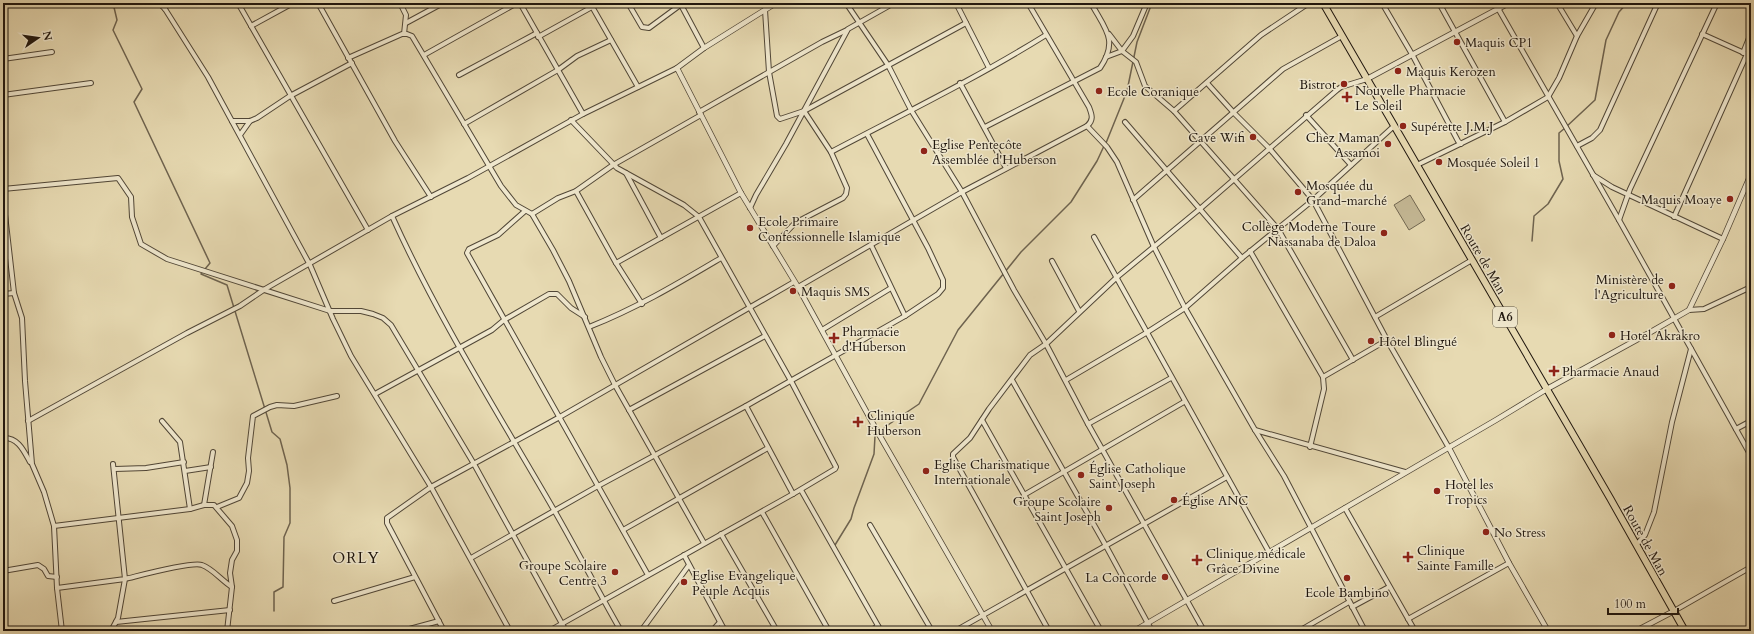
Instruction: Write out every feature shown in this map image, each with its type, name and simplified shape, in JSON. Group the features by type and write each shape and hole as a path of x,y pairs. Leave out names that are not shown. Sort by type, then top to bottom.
{"highway":[{"name":"Route de Man","path":"1323,3 1685,631"}],"street":[{"path":"159,3 165,9 208,77 310,264 351,356 431,487 510,631"},
{"path":"165,9 166,3"},
{"path":"238,3 368,230"},
{"path":"251,26 293,3"},
{"path":"318,3 394,141 431,197"},
{"path":"400,3 406,15 404,34"},
{"path":"406,23 443,3"},
{"path":"424,55 518,3 538,35 582,114"},
{"path":"628,3 642,27 645,28 648,28 681,3 704,48"},
{"path":"28,421 180,336 240,306 392,216 431,197 582,114 677,68 704,48 776,3"},
{"path":"846,3 860,21 888,65 911,110 962,192 1014,290 1046,344 1088,424 1204,631"},
{"path":"532,214 558,198 576,191 613,165 769,72 894,3"},
{"path":"956,3 989,68"},
{"path":"798,287 962,192 1092,122 1092,115 1028,3"},
{"path":"985,127 1100,68 1111,44 1108,34 1092,3"},
{"path":"1106,57 1122,51 1133,36 1147,3"},
{"path":"1174,111 1261,35 1309,3"},
{"path":"1382,3 1461,144"},
{"path":"1439,3 1505,122"},
{"path":"1495,3 1751,456"},
{"path":"1049,631 1028,590 953,457 955,451 970,438 989,409 1030,355 1046,344 1079,311 1116,278 1234,179 1306,115 1341,87 1367,79 1413,56 1509,3"},
{"path":"1557,3 1577,36"},
{"path":"1417,165 1505,122 1548,97 1559,78 1577,36 1596,3"},
{"path":"1619,220 1628,194 1717,3"},
{"path":"459,75 538,35 591,5 638,87"},
{"path":"1577,146 1592,138 1600,130 1657,5"},
{"path":"765,10 769,72 778,118 780,119 804,111 966,23"},
{"path":"750,208 759,189 804,111 848,29"},
{"path":"1674,217 1747,55 1751,33"},
{"path":"348,58 404,34 412,36 508,197 516,205 532,214 569,281 615,386 704,543"},
{"path":"1108,34 1122,51 1136,62 1145,86 1174,111 1278,229 1353,360"},
{"path":"1702,34 1747,55"},
{"path":"831,152 989,68 1046,35"},
{"path":"1133,200 1283,69 1342,36"},
{"path":"464,124 558,70 577,56 611,40"},
{"path":"3,59 52,52"},
{"path":"240,135 250,121 290,96 352,63"},
{"path":"677,68 741,193 798,287 877,431 992,631"},
{"path":"3,95 91,83"},
{"path":"960,83 1006,168"},
{"path":"1207,83 1269,148 1313,200 1387,340 1449,448 1509,563 1548,631"},
{"path":"773,246 795,223 843,198 846,194 847,188 831,152 804,111"},
{"path":"1306,115 1351,165"},
{"path":"232,120 250,121"},
{"path":"549,631 801,490 835,470 836,466 791,381 699,217 684,205 613,165 571,120"},
{"path":"1125,122 1242,258"},
{"path":"1087,126 1107,147 1117,162 1154,247 1185,308 1255,430 1284,476 1365,631"},
{"path":"1066,380 1146,333 1185,308 1250,251 1313,200 1394,126"},
{"path":"470,558 554,510 791,381 905,316 938,294 943,288 944,280 867,134"},
{"path":"625,172 661,238"},
{"path":"1592,174 1612,187 1723,239"},
{"path":"1134,631 1188,601 1405,472 1449,448 1546,389 1674,320 1689,310 1723,239 1751,174"},
{"path":"3,189 118,178 130,197 132,217 142,244 167,259 330,311 361,311 383,318 391,325 474,464 566,631"},
{"path":"576,191 616,263 642,304"},
{"path":"616,263 741,193"},
{"path":"3,196 14,293 22,318 32,464"},
{"path":"525,211 498,235 467,251 470,261 648,575"},
{"path":"392,216 419,275 514,443 554,510 621,631"},
{"path":"1094,237 1184,402 1269,552"},
{"path":"870,245 905,316"},
{"path":"1250,251 1323,377 1324,389 1310,447"},
{"path":"589,327 613,318 642,304 721,258"},
{"path":"1375,317 1472,260"},
{"path":"1052,261 1079,311"},
{"path":"444,631 387,523 387,518 431,487 514,443 615,386 794,282"},
{"path":"1689,310 1698,311 1704,309 1751,287"},
{"path":"822,330 891,288"},
{"path":"3,294 14,293"},
{"path":"375,394 492,330 504,320 553,293 557,294 571,308 585,317"},
{"path":"629,410 765,336"},
{"path":"1323,377 1387,340"},
{"path":"1636,545 1645,535 1654,512 1672,422 1691,349"},
{"path":"1088,424 1171,378"},
{"path":"1012,380 1106,546 1152,631"},
{"path":"217,507 239,498 247,483 249,471 248,458 253,416 277,405 294,406 337,396"},
{"path":"1024,495 1184,402"},
{"path":"746,406 793,494"},
{"path":"982,420 1101,631"},
{"path":"162,421 180,442 190,509"},
{"path":"1736,429 1751,421"},
{"path":"1255,430 1310,447 1405,472"},
{"path":"3,437 18,442 32,464 44,492 54,526 57,588 62,631"},
{"path":"623,530 768,448"},
{"path":"204,505 214,452"},
{"path":"115,469 146,468 184,462"},
{"path":"111,631 116,622 125,579 114,464"},
{"path":"185,471 211,467"},
{"path":"955,631 1067,569 1227,477"},
{"path":"801,490 881,631"},
{"path":"54,526 190,509 211,504 217,507 232,526 237,540 237,550 232,560 230,573 232,587 230,610 227,618 227,631"},
{"path":"1345,508 1414,631"},
{"path":"762,512 829,631"},
{"path":"870,525 932,631"},
{"path":"722,534 777,631"},
{"path":"684,555 725,631"},
{"path":"1408,619 1509,563"},
{"path":"57,588 125,579 151,572 200,564 210,569 220,580 232,587"},
{"path":"3,570 38,565 44,569 48,576 57,577"},
{"path":"641,631 689,565"},
{"path":"1636,631 1751,567"},
{"path":"334,601 415,577"},
{"path":"1352,607 1389,587"},
{"path":"1299,631 1349,602"},
{"path":"116,622 230,610"},
{"path":"402,631 439,621"},
{"path":"712,631 720,622"},
{"path":"870,631 878,626"},
{"path":"18,631 42,629 46,631"}],"shaded area":[{"path":"1410,195 1425,220 1409,230 1394,205"}],"waterway":[{"path":"113,3 117,20 113,30 142,89 134,102 210,263 201,274 227,285 272,432 280,439 287,465 290,488 290,523 284,537 283,587 274,592 274,611"},
{"path":"1106,143 1127,91 1137,42 1152,3"},
{"path":"1566,127 1595,100 1606,40 1619,12 1627,3"},
{"path":"1532,241 1534,216 1548,204 1563,179 1559,161 1559,133 1565,128"},
{"path":"882,429 919,404 958,330 1021,252 1071,202 1097,161 1104,146"},
{"path":"835,545 851,519 874,454 875,436"}],"place":[{"name":"Maquis CP1","path":"1457,42"},
{"name":"Maquis Kerozen","path":"1398,71"},
{"name":"Bistrot","path":"1344,84"},
{"name":"Ecole Coranique","path":"1099,91"},
{"name":"Nouvelle Pharmacie Le Soleil","path":"1347,97"},
{"name":"Supérette J.M.J","path":"1403,126"},
{"name":"Cave Wifi","path":"1253,137"},
{"name":"Chez Maman Assamoi","path":"1388,144"},
{"name":"Eglise Pentecôte Assemblée d'Huberson","path":"924,151"},
{"name":"Mosquée Soleil 1","path":"1439,162"},
{"name":"Mosquée du Grand-marché","path":"1298,192"},
{"name":"Maquis Moaye","path":"1730,199"},
{"name":"Ecole Primaire Confessionnelle Islamique","path":"750,228"},
{"name":"Collège Moderne Toure Nassanaba de Daloa","path":"1384,233"},
{"name":"Ministère de l'Agriculture","path":"1672,286"},
{"name":"Maquis SMS","path":"793,291"},
{"name":"Hotel Akrakro","path":"1612,335"},
{"name":"Pharmacie d'Huberson","path":"834,338"},
{"name":"Hôtel Blingué","path":"1371,341"},
{"name":"Pharmacie Anaud","path":"1554,371"},
{"name":"Clinique Huberson","path":"858,422"},
{"name":"Eglise Charismatique Internationale","path":"926,471"},
{"name":"Église Catholique Saint Joseph","path":"1081,475"},
{"name":"Hotel les Tropics","path":"1437,491"},
{"name":"Église ANC","path":"1174,500"},
{"name":"Groupe Scolaire Saint Joseph","path":"1109,508"},
{"name":"No Stress","path":"1486,532"},
{"name":"Clinique Sainte Famille","path":"1408,557"},
{"name":"Clinique médicale Grâce Divine","path":"1197,560"},
{"name":"Groupe Scolaire Centre 3","path":"615,572"},
{"name":"La Concorde","path":"1165,577"},
{"name":"Ecole Bambino","path":"1347,578"},
{"name":"Eglise Evangelique Peuple Acquis","path":"684,582"}],"district":[{"name":"ORLY","path":"356,558"}]}
